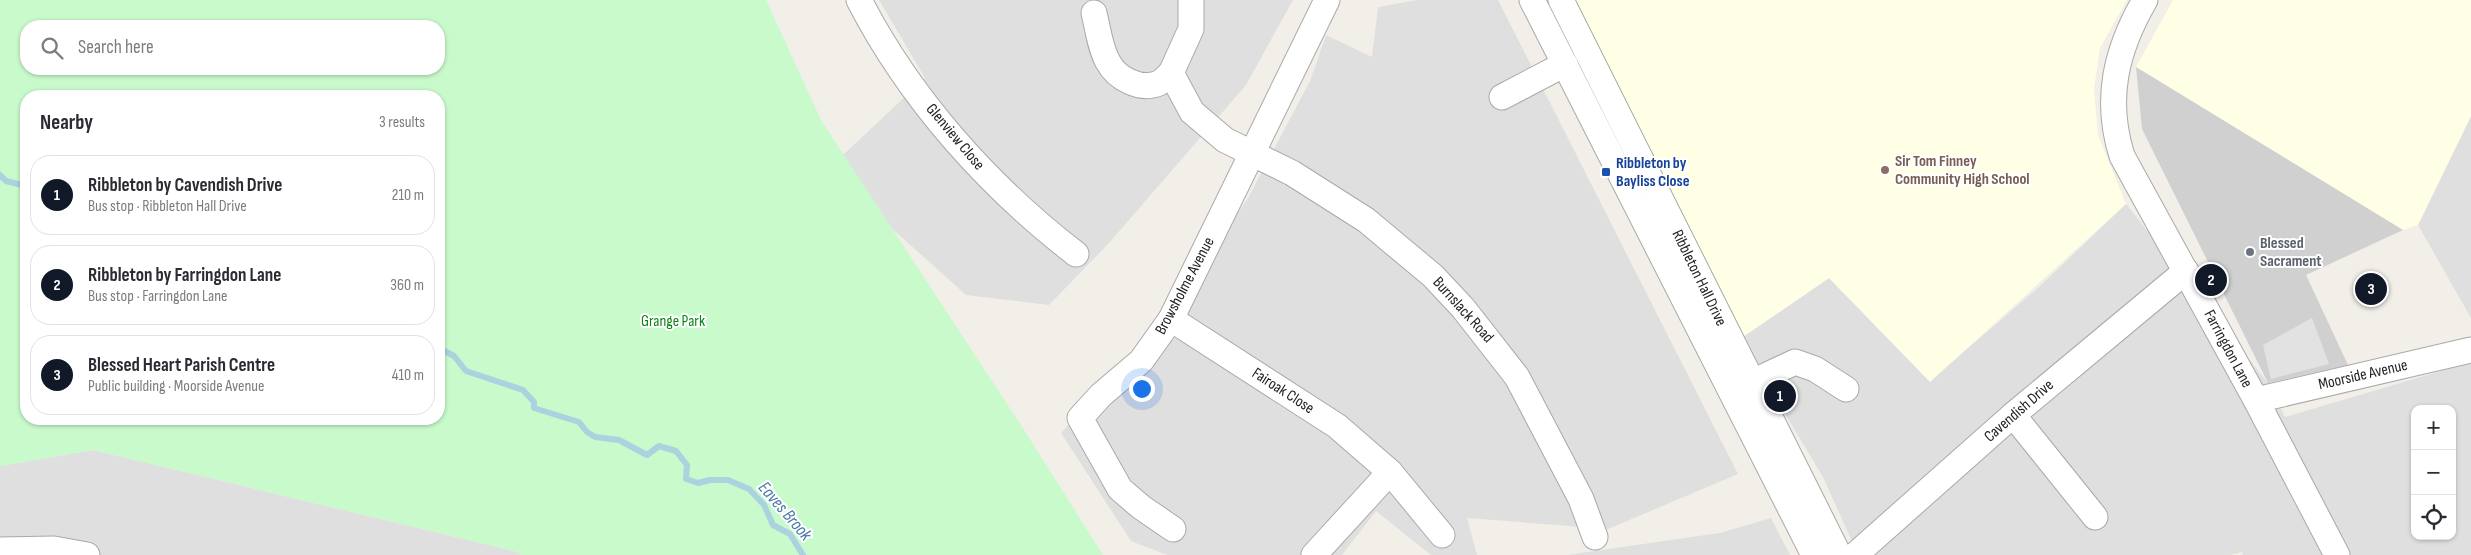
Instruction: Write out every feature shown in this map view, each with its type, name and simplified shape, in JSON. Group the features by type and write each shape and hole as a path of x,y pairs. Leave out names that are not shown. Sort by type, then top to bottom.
{"street":[{"name":"Glenview Close","path":"859,0 887,49 911,83 975,163 1012,200 1076,254"},
{"path":"1094,13 1105,54 1113,70 1129,81 1149,85 1160,82 1171,72 1191,29 1191,0"},
{"name":"Browsholme Avenue","path":"1173,529 1141,507 1120,489 1080,418 1101,394 1141,361 1171,319 1327,0"},
{"name":"Ribbleton Hall Drive","path":"1532,0 1565,64 1724,353 1753,385 1838,555"},
{"name":"Ribbleton Hall Drive","path":"1561,0 1724,353 1814,555"},
{"name":"Farringdon Lane","path":"2145,0 2131,24 2116,67 2112,102 2116,138 2130,173 2256,400 2337,555"},
{"path":"1502,97 1565,64"},
{"name":"Burnslack Road","path":"1171,72 1192,112 1224,140 1300,177 1366,220 1426,270 1463,308 1517,377 1581,499 1595,537"},
{"name":"Cavendish Drive","path":"1855,555 2013,415 2186,271"},
{"name":"Fairoak Close","path":"1171,319 1337,426 1390,472 1442,535"},
{"name":"Moorside Avenue","path":"2256,400 2471,350"},
{"path":"1753,385 1763,377 1795,362 1815,369 1846,390"},
{"path":"2013,415 2095,516"},
{"path":"1314,555 1390,472"},
{"path":"0,550 54,549 87,555"}],"shaded area":[{"path":"879,0 1293,0 1246,85 1109,243 1049,305 966,295 827,170 925,78"},
{"path":"1417,0 1498,0 1738,474 1608,529 1467,518 1477,555 1431,555 1376,511 1342,555 1167,555 1131,541 1061,433 1133,352 1247,200 1310,81 1326,35 1372,57 1378,7"},
{"name":"Sir Tom Finney Community High School","path":"1576,0 2127,0 2100,48 2094,89 2098,135 2126,204 1930,382 1829,278 1740,339"},
{"path":"2173,0 2471,0 2471,116 2418,225 2403,230 2136,67"},
{"path":"2136,67 2403,230 2306,275 2348,365 2268,383 2142,129"},
{"path":"2471,116 2471,318 2418,225"},
{"path":"2126,204 2268,383 2285,417 2451,368 2471,353 2471,555 2243,555 2242,552 2231,555 1858,555 1823,477 1740,339 1829,278 1930,381 2040,286"},
{"path":"2312,318 2329,364 2271,379 2263,345"},
{"path":"93,450 518,552 521,555 0,555 0,466"},
{"path":"1771,518 1790,555 1567,555 1720,533"}],"green space":[{"name":"Grange Park","path":"0,0 766,0 821,120 1026,433 1103,555 521,555 518,552 93,450 0,466"}],"waterway":[{"path":"0,175 6,181 20,184"},
{"name":"Eaves Brook","path":"445,351 454,356 466,371 523,390 534,402 534,408 579,422 587,432 595,437 619,440 647,455 659,446 676,451 687,465 686,479 698,483 710,480 728,480 749,489 764,505 773,525 790,534 803,555"}],"place":[{"name":"Sir Tom Finney Community High School","path":"1885,170"},
{"name":"Ribbleton by Bayliss Close","path":"1606,172"},
{"name":"Blessed Sacrament","path":"2250,252"},
{"name":"Ribbleton by Farringdon Lane","path":"2211,280"},
{"name":"Blessed Heart Parish Centre","path":"2371,289"},
{"name":"Ribbleton by Cavendish Drive","path":"1780,396"}]}
